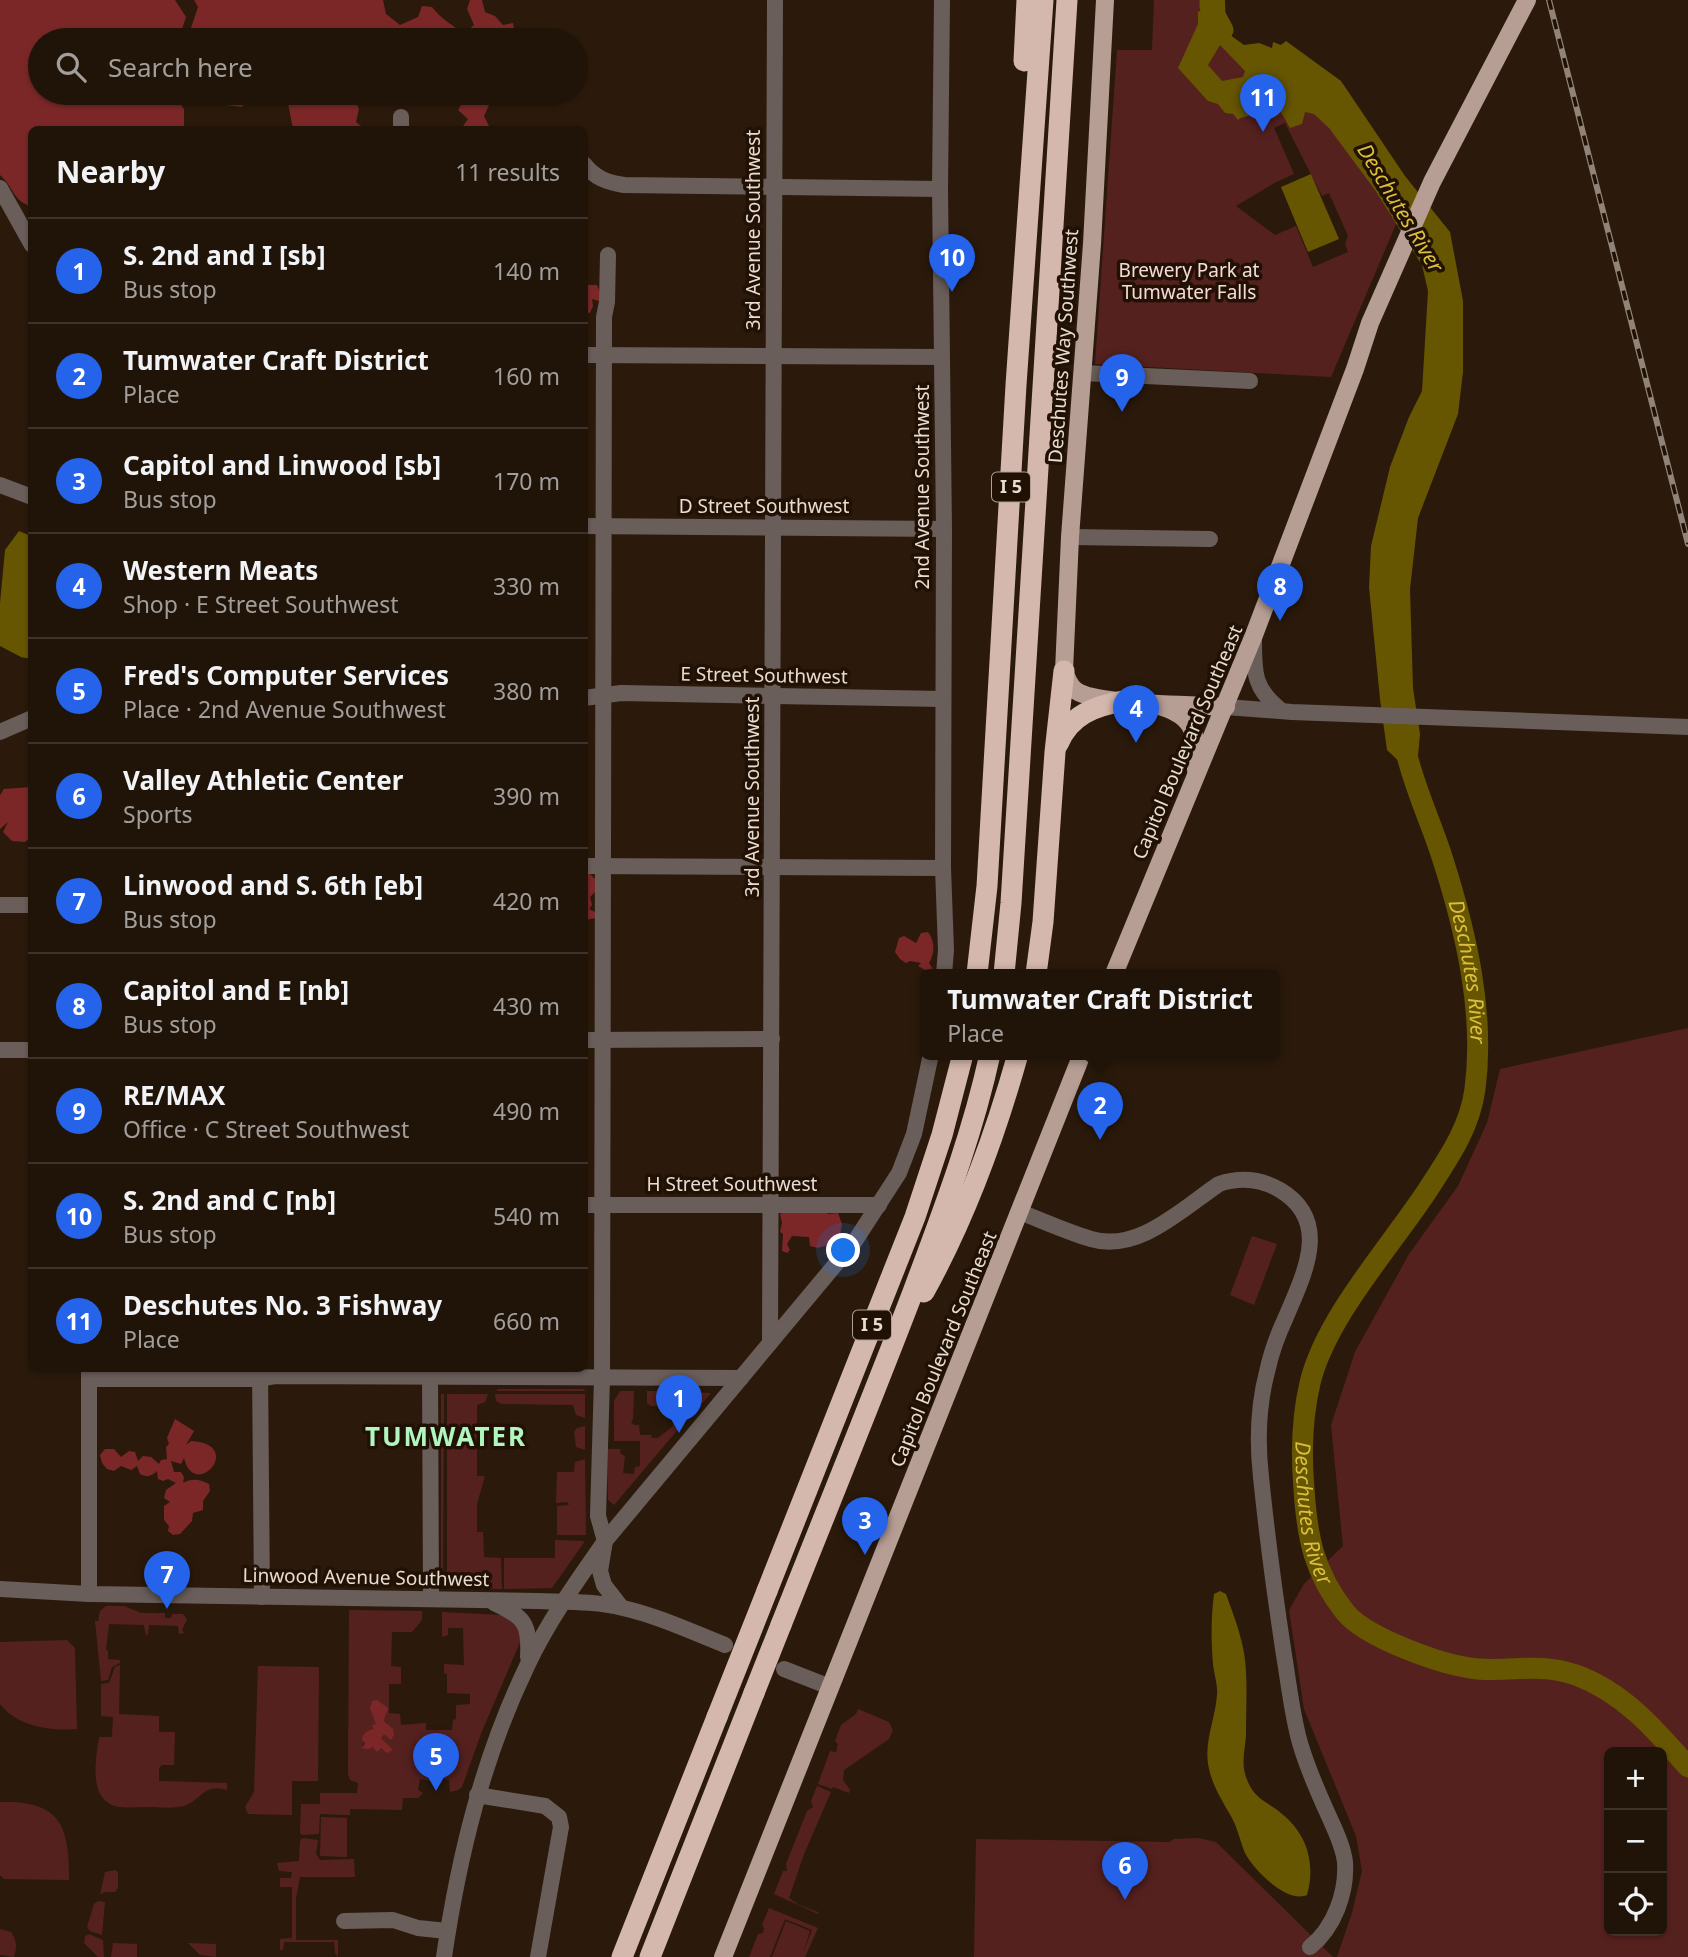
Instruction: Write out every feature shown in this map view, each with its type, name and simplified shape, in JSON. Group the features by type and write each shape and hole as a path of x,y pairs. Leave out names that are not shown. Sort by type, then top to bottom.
{"highway":[{"path":"1015,422 1010,378 1027,0"},
{"name":"I 5","path":"978,969 987,886 1033,116 1043,0"},
{"name":"I 5","path":"1004,969 1011,903 1067,0"},
{"path":"1037,969 1064,671"},
{"path":"1055,752 1066,728 1076,719 1091,709 1123,701"},
{"name":"I 5","path":"622,1957 915,1217 942,1135 962,1060"},
{"name":"I 5","path":"650,1957 888,1358 955,1181 971,1132 989,1060"},
{"path":"888,1358 940,1263 995,1129 1016,1060"}],"main road":[{"name":"Deschutes Way Southwest","path":"1064,671 1070,537 1083,373 1105,0"},
{"name":"Capitol Boulevard Southeast","path":"1116,969 1226,707 1355,369 1370,323 1432,182 1527,0"},
{"path":"1064,671 1076,691 1101,699 1226,707"},
{"path":"1146,702 1174,711 1190,724 1196,744 1196,780"},
{"name":"Capitol Boulevard Southeast","path":"723,1957 1080,1060"}],"street":[{"name":"3rd Avenue Southwest","path":"770,1343 774,867 772,696 775,0"},
{"name":"2nd Avenue Southwest","path":"942,0 940,188 944,969"},
{"path":"588,169 593,175 607,182 624,185 940,188"},
{"path":"0,188 28,238"},
{"path":"608,255 604,317 602,526 602,1378 598,1516 605,1541 600,1571 603,1583 621,1607"},
{"path":"588,355 941,357"},
{"path":"1083,373 1250,381"},
{"path":"0,485 28,496"},
{"name":"D Street Southwest","path":"588,526 944,528"},
{"path":"1070,537 1210,539"},
{"path":"1254,635 1256,679 1269,701 1282,711"},
{"name":"E Street Southwest","path":"588,697 603,695 943,699"},
{"path":"1226,707 1688,727"},
{"path":"0,732 28,720"},
{"path":"588,866 943,867"},
{"path":"0,905 28,905"},
{"path":"588,1040 772,1039"},
{"path":"0,1050 28,1050"},
{"path":"444,1957 460,1864 477,1795 503,1719 528,1663 564,1601 605,1541 855,1241 879,1205 899,1173 914,1134 930,1060"},
{"path":"1020,1212 1090,1239 1112,1243 1141,1237 1219,1184 1233,1179 1263,1182 1289,1196 1302,1208 1308,1228 1309,1258 1267,1371 1261,1396 1258,1448 1277,1610 1294,1717 1310,1772 1336,1831 1345,1859 1344,1883 1335,1914 1327,1929 1310,1947"},
{"name":"H Street Southwest","path":"588,1205 879,1205"},
{"path":"89,1594 89,1373 276,1376 430,1373 602,1378 741,1378"},
{"path":"430,1373 431,1600"},
{"path":"260,1374 262,1597"},
{"name":"Linwood Avenue Southwest","path":"0,1589 89,1594 564,1601 621,1607 725,1645"},
{"path":"489,1601 513,1612 526,1625 529,1642 528,1663"},
{"path":"784,1669 830,1688"},
{"path":"477,1795 545,1806 559,1816 561,1827 538,1957"},
{"path":"344,1921 393,1920 418,1928 447,1931"}],"green space":[{"name":"Brewery Park at Tumwater Falls","path":"1154,0 1210,0 1210,6 1225,35 1314,92 1402,210 1331,377 1095,364 1117,50 1152,50","holes":["1285,123 1322,196 1329,193 1348,236 1345,244 1348,252 1313,267 1296,226 1275,235 1236,206 1294,174 1274,128"]},
{"path":"1688,1028 1688,1957 1337,1957 1352,1913 1362,1871 1356,1836 1304,1709 1289,1610 1304,1584 1343,1546 1331,1425 1355,1352 1409,1254 1458,1186 1487,1123 1500,1069"},
{"path":"1252,1236 1277,1244 1254,1305 1230,1295"},
{"path":"584,1389 585,1391 496,1391"},
{"path":"620,1391 634,1391 631,1422 639,1425 640,1435 651,1435 652,1438 658,1438 673,1426 673,1414 682,1411 677,1410 677,1405 651,1406 647,1403 647,1391 671,1391 672,1395 674,1391 711,1393 695,1412 690,1410 692,1413 614,1505 608,1500 607,1449 620,1449 625,1456 623,1473 634,1474 635,1467 640,1466 640,1441 614,1441 614,1401"},
{"path":"441,1394 444,1394 443,1584 441,1584"},
{"path":"447,1394 488,1394 485,1402 477,1405 477,1476 485,1476 477,1504 477,1532 483,1532 484,1557 501,1558 502,1589 449,1588 447,1585"},
{"path":"495,1394 585,1394 585,1418 576,1415 573,1405 502,1404 496,1401"},
{"path":"585,1426 585,1450 576,1447 574,1432"},
{"path":"585,1459 586,1535 557,1535 557,1506 569,1505 567,1502 556,1503 557,1472 574,1472 575,1462"},
{"path":"555,1540 585,1541 552,1588 504,1589 504,1558 555,1558"},
{"path":"106,1606 124,1606 141,1613 165,1613 165,1618 171,1618 172,1614 183,1614 187,1619 182,1630 184,1633 179,1634 178,1626 149,1625 146,1636 144,1625 109,1624 106,1650 108,1659 120,1660 120,1663 112,1667 108,1680 101,1681 95,1621 98,1621 100,1611"},
{"path":"349,1610 422,1611 422,1620 412,1632 392,1632 391,1666 401,1667 401,1684 389,1684 389,1713 400,1714 401,1725 426,1723 426,1730 452,1730 453,1720 456,1719 456,1705 470,1704 470,1694 447,1693 444,1664 464,1665 463,1628 448,1628 448,1635 442,1637 442,1612 502,1615 517,1625 521,1640 482,1731 462,1787 450,1792 449,1780 443,1779 442,1784 420,1779 418,1790 423,1793 418,1798 403,1798 402,1810 350,1809 350,1815 320,1814 319,1834 302,1835 301,1804 320,1804 320,1793 357,1793 358,1783 350,1780","holes":["372,1711 386,1716 384,1721 387,1723 381,1738 386,1743 373,1747 362,1746 377,1724"]},
{"path":"67,1640 75,1648 77,1729 35,1726 7,1712 0,1704 0,1642"},
{"path":"120,1665 119,1714 159,1716 159,1732 175,1732 174,1765 162,1765 159,1768 159,1781 227,1783 227,1790 208,1790 190,1803 175,1807 119,1807 102,1797 96,1778 99,1737 112,1737 113,1717 101,1716 101,1684 109,1683 115,1667"},
{"path":"258,1666 319,1667 318,1781 292,1781 292,1815 248,1814 245,1807 254,1792"},
{"path":"858,1709 889,1722 893,1730 889,1739 844,1770 843,1780 850,1790 849,1793 818,1784 830,1751 836,1752 838,1744 835,1741 841,1725 856,1714"},
{"path":"817,1786 831,1792 804,1854 789,1898 818,1914 774,1894 783,1871 787,1871 786,1864 807,1811 813,1807 811,1801"},
{"path":"0,1802 37,1806 57,1820 67,1845 69,1880 4,1879 0,1875"},
{"path":"321,1817 347,1818 347,1857 320,1856"},
{"path":"302,1838 318,1840 316,1854 320,1860 354,1859 355,1877 300,1877 296,1898 296,1940 338,1940 338,1957 334,1942 284,1942 283,1950 280,1950 280,1939 292,1938 292,1887 280,1887 280,1878 291,1878 292,1872 279,1871 277,1863 299,1861"},
{"path":"1198,1838 1216,1842 1333,1957 974,1957 976,1839 1169,1842 1174,1839"},
{"path":"116,1870 118,1888 115,1892 100,1895 105,1872"},
{"path":"98,1901 105,1902 102,1935 90,1931 87,1927 94,1904"},
{"path":"769,1908 818,1928 805,1957 772,1957 786,1921 810,1931 803,1953 812,1930 785,1919 770,1957 749,1957 758,1934 763,1933 762,1925"},
{"path":"0,1929 13,1935 16,1944 14,1957 0,1955"},
{"path":"89,1934 103,1940 104,1957 98,1957 84,1943 85,1936"},
{"path":"113,1943 137,1944 137,1957 111,1957"},
{"path":"188,1943 216,1944 216,1957 200,1955"}],"shaded area":[{"path":"0,0 175,0 186,17 182,28 28,28 28,105 181,105 184,109 184,126 28,126 28,206 16,197 0,175"},
{"path":"194,0 383,0 386,14 400,25 418,17 422,6 432,7 455,28 191,28 198,7"},
{"path":"470,0 482,0 485,12 495,16 503,25 513,23 514,28 470,28 474,25 467,9"},
{"path":"288,105 357,105 356,122 361,126 292,126"},
{"path":"461,105 489,105 484,116 489,126 463,126 468,119 458,110"},
{"path":"588,285 597,285 601,295 599,301 592,299 590,313"},
{"path":"28,787 28,840 25,842 12,841 3,832 8,822 0,829 0,795 4,789"},
{"path":"588,873 595,879 596,891 590,897 592,905 589,909 595,912 596,918 588,919"},
{"path":"928,932 932,939 929,963 933,969 923,969 918,966 921,963 906,963 895,952 899,938 904,936 916,943 921,933"},
{"path":"823,1207 828,1214 838,1213 842,1224 840,1235 833,1236 828,1245 818,1248 810,1246 809,1237 792,1236 787,1244 790,1250 787,1253 782,1251 780,1214 786,1210"},
{"path":"175,1419 194,1431 186,1445 191,1441 207,1444 215,1451 216,1459 206,1473 197,1474 190,1470 184,1458 181,1464 171,1461 174,1472 181,1472 184,1477 183,1483 202,1481 209,1484 210,1491 203,1501 203,1510 193,1513 192,1521 180,1534 173,1535 168,1531 169,1526 164,1520 164,1506 170,1502 164,1498 166,1490 176,1483 168,1479 158,1479 157,1471 149,1476 140,1474 137,1466 131,1470 121,1466 114,1471 107,1469 100,1455 105,1449 114,1449 121,1457 129,1451 135,1452 138,1461 143,1456 151,1457 159,1464 161,1460 167,1459 167,1438"},
{"path":"377,1700 388,1708 384,1721 393,1729 391,1740 384,1734 381,1738 393,1750 387,1753 381,1748 377,1752 373,1747 362,1748 365,1743 363,1736 374,1729 372,1725 376,1724 370,1708 372,1701"}],"water":[{"path":"1225,0 1226,32 1244,45 1259,43 1272,48 1273,42 1281,45 1286,41 1341,81 1405,176 1450,232 1463,301 1463,372 1458,414 1418,518 1410,589 1413,688 1420,734 1418,756 1410,772 1387,750 1369,587 1371,546 1390,467 1422,391 1428,291 1422,265 1375,190 1329,128 1314,114 1305,112 1302,124 1290,128 1276,107 1267,105 1238,120 1233,114 1225,113 1218,104 1208,101 1178,68 1198,24 1198,12","holes":["1220,45 1245,71 1243,77 1222,81 1208,65"]},
{"path":"1311,174 1339,239 1308,252 1281,187"},
{"path":"19,531 28,535 28,658 0,646 0,603 5,550"},
{"path":"1220,1591 1226,1594 1244,1651 1246,1777 1253,1791 1291,1822 1303,1840 1310,1861 1307,1895 1299,1896 1281,1890 1255,1868 1245,1853 1234,1822 1211,1776 1207,1750 1217,1691 1212,1620 1214,1594"}],"waterway":[{"name":"Deschutes River","path":"1210,0 1210,6 1223,30"},
{"name":"Deschutes River","path":"1405,747 1443,860 1466,944 1477,1031 1475,1089 1469,1115 1452,1151 1346,1306 1318,1358 1307,1396 1302,1449 1305,1506 1314,1554 1326,1583 1345,1612 1355,1622 1387,1641 1427,1657 1463,1667 1491,1670 1550,1669 1593,1682 1638,1713 1688,1767"}],"railway":[{"path":"1549,0 1688,544"}],"place":[{"name":"Deschutes No. 3 Fishway","path":"1263,132"},
{"name":"S. 2nd and C [nb]","path":"952,292"},
{"name":"RE/MAX","path":"1122,412"},
{"name":"Capitol and E [nb]","path":"1280,621"},
{"name":"Western Meats","path":"1136,743"},
{"name":"Tumwater Craft District","path":"1100,1140"},
{"name":"S. 2nd and I [sb]","path":"679,1433"},
{"name":"Capitol and Linwood [sb]","path":"865,1555"},
{"name":"Linwood and S. 6th [eb]","path":"167,1609"},
{"name":"Fred's Computer Services","path":"436,1791"},
{"name":"Valley Athletic Center","path":"1125,1900"}],"district":[{"name":"TUMWATER","path":"446,1437"}]}
